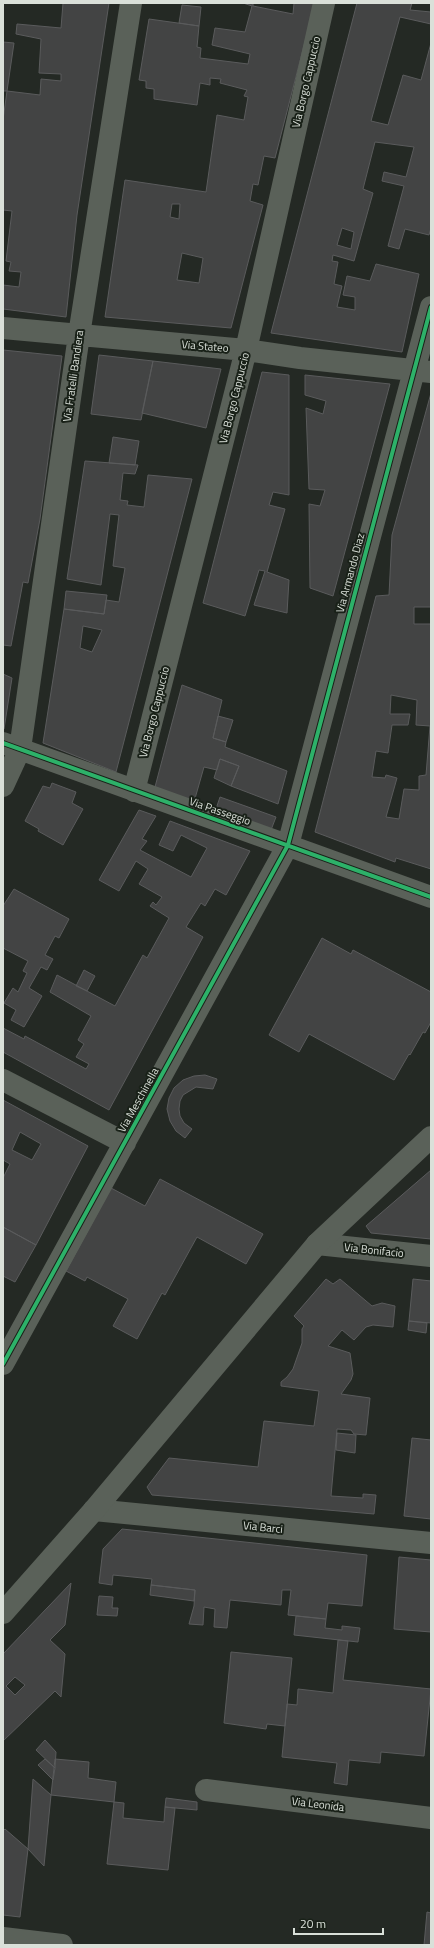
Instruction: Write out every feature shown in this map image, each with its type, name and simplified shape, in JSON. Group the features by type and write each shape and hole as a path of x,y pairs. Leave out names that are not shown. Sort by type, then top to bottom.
{"street":[{"name":"Via Fratelli Bandiera","path":"3,786 11,746 79,335 131,3"},
{"name":"Via Borgo Cappuccio","path":"134,791 246,350 324,3"},
{"name":"Via Armando Diaz","path":"288,844 423,371 431,306"},
{"name":"Via Stateo","path":"3,328 246,350 300,358 423,371"},
{"name":"Via Passeggio","path":"11,746 134,791 288,844 431,897"},
{"name":"Via Meschinella","path":"3,1364 288,844"},
{"path":"3,1080 125,1142"},
{"path":"3,1613 94,1510 317,1244 431,1137"},
{"name":"Via Bonifacio","path":"317,1244 431,1256"},
{"name":"Via Barci","path":"94,1510 431,1543"},
{"name":"Via Leonida","path":"206,1790 431,1818"},
{"path":"3,1938 62,1945"}],"building":[{"path":"63,3 109,3 77,215 66,317 3,309 3,285 19,287 21,272 9,271 11,262 6,261 12,211 3,210 3,120 7,91 40,95 41,79 61,81 61,74 39,73 41,39 16,34 17,24 61,28"},
{"path":"243,3 253,3 253,6 293,14 294,3 315,3 275,158 264,156 258,185 253,184 250,201 263,205 231,328 105,317 125,180 206,192 217,115 244,120 248,97 244,96 247,90 220,83 221,79 210,78 210,85 200,83 197,105 154,99 154,89 146,88 146,81 139,80 149,19 199,26 197,47 201,48 200,58 248,64 250,54 212,45 215,28 245,32 252,6","holes":["172,204 180,204 179,219 170,217","182,253 203,258 199,283 177,280"]},
{"path":"357,3 412,3 410,10 431,12 431,24 400,17 371,121 388,125 403,75 421,80 431,43 431,228 429,235 405,229 399,249 388,246 404,186 382,181 384,172 406,177 414,147 375,142 363,189 373,193 354,261 333,255 332,261 338,262 334,284 342,286 337,307 355,310 355,297 343,295 347,276 370,281 376,264 419,274 402,352 271,333","holes":["342,228 354,232 351,249 337,245"]},
{"path":"182,5 201,7 199,26 179,23"},
{"path":"3,42 14,43 7,91 3,91"},
{"path":"3,350 62,356 40,519 28,583 23,582 11,646 3,645"},
{"path":"99,355 153,361 141,420 91,414"},
{"path":"153,361 221,369 206,428 142,413"},
{"path":"262,372 289,375 289,495 273,492 269,505 285,509 267,572 289,580 287,613 254,605 265,571 259,570 245,616 203,603"},
{"path":"305,375 390,384 333,596 310,588 309,504 320,506 325,490 309,489 306,408 323,414 326,401 305,395"},
{"path":"431,393 431,607 414,607 414,624 431,624 431,869 396,858 395,862 315,832 376,596 389,595 392,535","holes":["391,695 417,700 416,725 430,726 426,775 419,776 419,790 404,789 399,819 386,817 397,778 386,775 385,778 372,777 376,751 388,753 392,725 408,725 410,714 390,714"]},
{"path":"113,437 139,441 135,465 109,463"},
{"path":"85,461 138,465 135,474 123,473 120,500 128,501 127,505 144,507 148,475 192,479 116,772 43,743 64,609 104,614 106,600 119,602 125,568 113,566 119,515 110,514 101,585 67,579","holes":["83,626 102,630 92,652 80,648"]},
{"path":"66,591 107,595 104,614 64,609"},
{"path":"3,674 12,678 4,729 3,729"},
{"path":"182,685 222,700 213,738 226,742 225,747 287,771 278,804 231,786 239,766 220,759 217,770 204,767 194,802 155,787"},
{"path":"218,716 233,720 226,742 213,738"},
{"path":"220,759 239,766 231,786 214,778"},
{"path":"52,783 76,792 72,803 83,809 63,845 38,831 39,829 25,821 43,786 50,788"},
{"path":"220,797 276,817 271,830 216,809"},
{"path":"139,810 156,816 142,839 147,841 140,850 191,877 207,848 181,835 173,851 159,845 170,821 250,851 226,895 215,889 205,906 201,903 186,927 203,937 109,1110 3,1052 3,1028 24,1039 25,1036 86,1069 89,1064 76,1057 84,1044 78,1040 91,1016 50,992 57,975 115,1006 143,955 147,958 169,918 150,906 153,902 156,905 162,897 139,884 148,869 136,861 119,891 99,880"},
{"path":"14,889 69,919 59,938 55,936 45,955 53,959 47,970 41,967 29,988 42,996 24,1027 11,1020 16,1010 4,1003 13,988 18,992 27,973 23,971 28,961 3,948 3,906"},
{"path":"322,938 351,954 353,950 431,992 431,1022 425,1033 423,1032 394,1080 309,1034 299,1052 269,1035"},
{"path":"84,970 95,976 87,991 76,986"},
{"path":"205,1075 217,1079 213,1089 196,1087 183,1095 180,1101 180,1116 184,1123 192,1129 185,1138 176,1131 170,1121 167,1109 169,1098 174,1088 183,1080 194,1076"},
{"path":"3,1100 88,1146 36,1245 3,1227 3,1178 10,1164 3,1160","holes":["20,1132 41,1144 32,1160 12,1150"]},
{"path":"431,1170 431,1239 371,1233 366,1226"},
{"path":"160,1179 263,1234 246,1264 197,1237 165,1295 162,1293 137,1339 113,1326 128,1299 87,1277 85,1281 66,1271 111,1188 145,1206"},
{"path":"3,1227 36,1245 15,1282 3,1276"},
{"path":"326,1279 333,1284 340,1279 372,1306 382,1303 395,1306 393,1327 373,1325 366,1327 354,1340 342,1330 328,1346 350,1353 353,1374 351,1380 341,1394 370,1398 366,1435 354,1434 351,1430 337,1429 331,1496 363,1498 363,1494 376,1495 374,1514 152,1495 147,1487 169,1458 258,1467 264,1421 314,1426 319,1391 281,1386 281,1382 293,1369 302,1343 302,1329 304,1326 294,1316"},
{"path":"413,1279 431,1281 431,1323 409,1321"},
{"path":"409,1321 427,1323 426,1333 408,1330"},
{"path":"337,1433 356,1435 355,1453 336,1450"},
{"path":"412,1438 431,1440 431,1519 404,1516"},
{"path":"122,1529 367,1555 362,1606 328,1603 326,1619 288,1615 291,1590 282,1590 281,1605 230,1600 227,1628 214,1627 215,1609 204,1607 203,1625 189,1624 194,1606 195,1590 151,1585 152,1579 113,1575 112,1585 99,1583 103,1549"},
{"path":"399,1557 431,1560 431,1632 394,1629"},
{"path":"71,1583 65,1625 50,1640 65,1654 61,1697 55,1691 3,1741 3,1654","holes":["15,1677 25,1685 15,1695 6,1686"]},
{"path":"151,1585 195,1590 194,1601 150,1595"},
{"path":"99,1596 113,1597 112,1608 118,1608 117,1616 97,1615"},
{"path":"296,1616 326,1619 325,1628 342,1630 342,1626 360,1628 358,1642 294,1635"},
{"path":"338,1640 348,1641 343,1680 431,1689 424,1756 381,1752 380,1763 349,1760 347,1785 334,1783 337,1763 282,1757 287,1704 297,1705 298,1689 333,1693"},
{"path":"231,1652 292,1658 285,1726 267,1724 266,1729 224,1723"},
{"path":"45,1740 56,1752 55,1768 36,1750"},
{"path":"45,1759 55,1768 53,1780 38,1765"},
{"path":"55,1759 89,1762 88,1778 116,1782 114,1802 51,1795"},
{"path":"33,1779 51,1795 44,1866 28,1849"},
{"path":"166,1798 197,1802 197,1810 165,1807"},
{"path":"114,1802 124,1803 123,1818 164,1822 165,1807 175,1808 168,1870 107,1864"},
{"path":"5,1829 28,1849 20,1917 3,1915 3,1831"},
{"path":"427,1912 431,1913 431,1945 424,1945"}],"cycle path":[{"path":"3,1364 288,845 431,307"},
{"path":"3,743 431,897"}]}
